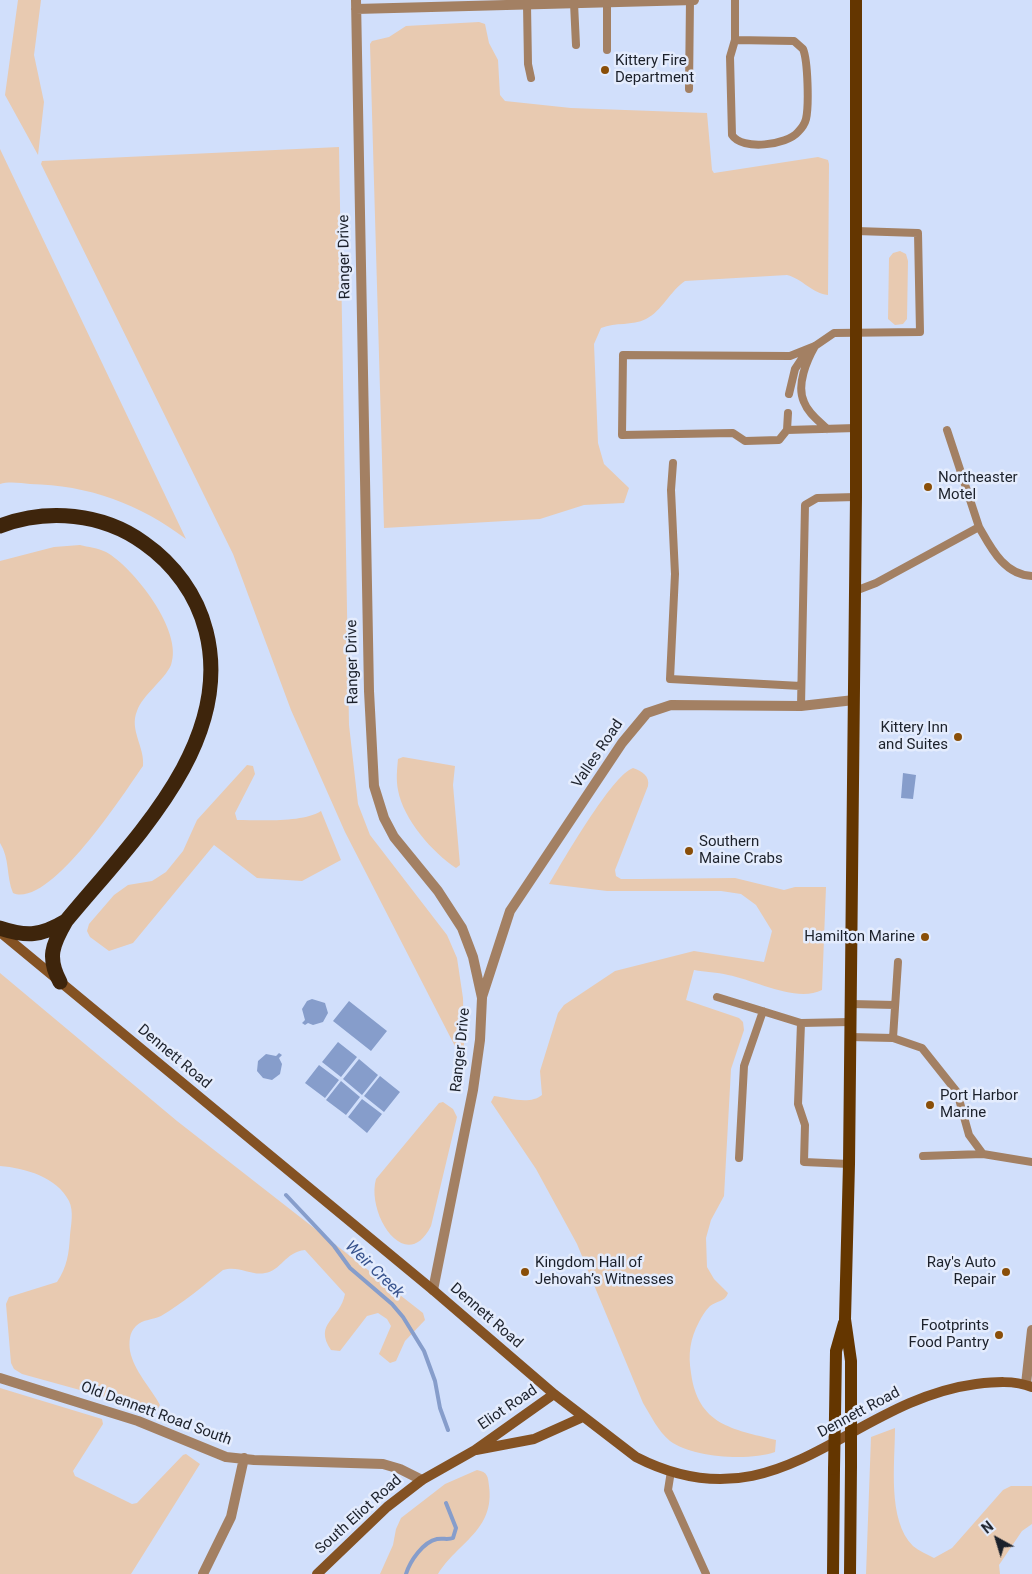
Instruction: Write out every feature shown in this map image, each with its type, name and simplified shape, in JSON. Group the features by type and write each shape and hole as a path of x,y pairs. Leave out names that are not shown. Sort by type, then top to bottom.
{"highway":[{"path":"0,526 28,518 74,516 118,528 137,538 156,552 185,584 196,602 209,642 212,682 208,702 203,723 182,772 149,821 66,921 59,933 51,956 54,970 60,982"},
{"path":"0,928 14,932 41,934 66,921"}],"main road":[{"path":"850,1574 851,1361 845,1318 849,1164 856,497 856,0"},
{"name":"Dennett Road","path":"0,932 433,1290 554,1394 636,1457 671,1472 716,1478 764,1474 786,1467 817,1453 909,1403 965,1386 1003,1382 1029,1385"},
{"path":"833,1574 836,1351 845,1318"},
{"name":"Eliot Road","path":"475,1450 508,1424 554,1394"},
{"name":"Eliot Road","path":"475,1450 534,1439 583,1417"},
{"name":"South Eliot Road","path":"317,1574 387,1507 422,1480 475,1450"}],"street":[{"path":"356,5 527,5 554,2 574,4 694,0"},
{"name":"Ranger Drive","path":"356,5 368,682 374,786 384,818 394,837 438,891 462,928 473,957 482,998 480,1040 473,1090 433,1290"},
{"name":"Valles Road","path":"482,998 510,911 622,743 647,713 671,705 801,706 854,700"},
{"path":"1029,1385 1032,1330"},
{"name":"Old Dennett Road South","path":"0,1378 138,1421 209,1452 244,1458 383,1464 400,1469 422,1480"},
{"path":"203,1574 231,1518 244,1458"}],"lane":[{"path":"689,89 690,0"},
{"path":"735,0 735,40 730,58 732,134 738,142 745,145 789,139 798,132 806,119 803,49 794,41 735,40"},
{"path":"607,3 607,50"},
{"path":"574,4 576,45"},
{"path":"527,5 528,64 531,78"},
{"path":"788,413 788,430 779,440 745,441 734,433 622,435 623,355 790,356 812,348 834,333 920,332 918,233 856,231"},
{"path":"789,394 790,380 795,369 812,348"},
{"path":"812,348 805,366 802,397 810,412 827,429"},
{"path":"788,430 856,428"},
{"path":"947,430 979,527 994,552 1006,565 1023,575 1032,576"},
{"path":"673,462 671,490 675,574 670,679 801,686"},
{"path":"801,706 805,505 817,498 856,497"},
{"path":"855,592 876,583 979,527"},
{"path":"893,1038 898,962"},
{"path":"717,997 801,1023 850,1022"},
{"path":"850,1004 895,1005"},
{"path":"739,1158 744,1066 763,1011"},
{"path":"801,1023 798,1104 805,1125 804,1162 849,1164"},
{"path":"850,1037 893,1038 922,1048 932,1058 957,1092 970,1135 983,1154"},
{"path":"923,1156 983,1154 1032,1162"},
{"path":"671,1472 668,1490 706,1574"}],"shaded area":[{"path":"18,0 41,0 34,55 44,102 38,155 5,95"},
{"path":"479,22 485,24 489,43 498,60 500,95 505,101 571,108 707,113 712,170 714,173 818,157 828,160 828,295 817,292 787,275 685,281 657,311 646,319 635,323 601,328 594,344 598,443 604,464 629,488 624,503 584,505 540,519 384,528 370,44 372,41 389,37 406,26"},
{"path":"339,147 349,725 358,804 370,835 447,935 457,958 463,998 464,1047 461,1058 345,832 291,710 233,554 41,164 42,161"},
{"path":"0,149 186,539 132,506 93,493 51,485 15,482 0,484"},
{"path":"900,251 906,254 908,261 907,319 903,324 895,325 888,319 889,258 893,253"},
{"path":"80,545 106,552 129,571 142,585 154,601 170,635 173,651 171,665 164,677 144,699 135,718 143,766 85,846 65,867 46,884 28,893 13,893 5,855 0,843 0,561 54,547"},
{"path":"403,757 455,766 453,785 460,865 456,868 438,854 420,834 406,812 401,801 397,782 398,759"},
{"path":"247,765 253,766 255,774 235,813 237,820 292,819 313,815 321,811 341,860 302,881 257,878 214,845 133,943 109,951 90,937 87,931 89,924 114,895 128,885 152,881 166,872 183,851 197,820"},
{"path":"633,768 645,774 648,779 648,786 615,870 616,876 621,879 735,878 784,890 795,887 826,887 822,990 800,994 775,989 724,974 694,970 686,1000 739,1018 743,1022 744,1030 731,1069 724,1196 711,1220 706,1238 707,1267 714,1279 728,1293 725,1298 708,1308 696,1328 690,1347 691,1373 701,1404 709,1414 732,1428 776,1440 775,1452 764,1455 736,1457 692,1451 670,1441 662,1433 643,1403 577,1244 536,1169 491,1102 494,1096 532,1100 542,1095 540,1071 558,1013 564,1005 615,971 694,951 764,962 772,931 756,905 741,894 721,891 607,891 549,884 601,802 624,774"},
{"path":"0,973 177,1121 423,1313 425,1320 405,1341 396,1361 390,1363 379,1354 391,1326 387,1319 378,1313 367,1316 340,1351 331,1350 326,1341 326,1327 338,1310 345,1294 305,1250 293,1254 270,1272 260,1274 234,1269 223,1270 169,1311 136,1326 130,1338 130,1351 139,1372 160,1405 156,1411 22,1374 14,1369 11,1363 6,1304 9,1297 57,1282 67,1260 72,1214 71,1205 64,1193 48,1180 20,1169 0,1166"},
{"path":"443,1102 453,1109 457,1117 431,1226 421,1240 410,1245 400,1242 390,1234 382,1222 374,1193 376,1179 439,1103"},
{"path":"0,1388 102,1419 103,1424 73,1471 75,1476 132,1504 137,1503 183,1455 186,1454 200,1464 131,1574 0,1574"},
{"path":"895,1428 894,1490 899,1522 913,1546 934,1558 952,1548 1003,1490 1011,1486 1032,1486 1032,1524 1022,1531 999,1565 1000,1574 866,1574 871,1437"},
{"path":"477,1470 487,1475 489,1501 486,1514 481,1525 473,1535 438,1574 380,1574 393,1545 396,1529 401,1518 445,1484"}],"water":[{"path":"903,773 916,775 913,799 901,798"},
{"path":"312,999 325,1003 328,1013 323,1022 305,1025 302,1023 305,1020 302,1009 307,1001"},
{"path":"349,1001 387,1031 371,1051 333,1021"},
{"path":"338,1042 357,1057 341,1077 322,1062"},
{"path":"279,1053 282,1055 279,1058 282,1064 280,1074 272,1080 263,1078 257,1071 258,1061 266,1054 276,1056"},
{"path":"359,1059 378,1075 362,1095 343,1079"},
{"path":"319,1065 339,1080 325,1098 305,1083"},
{"path":"380,1076 400,1092 384,1112 364,1096"},
{"path":"341,1081 360,1097 346,1115 326,1100"},
{"path":"362,1099 382,1114 367,1133 348,1117"}],"waterway":[{"name":"Weir Creek","path":"286,1195 334,1246 350,1268 392,1304 403,1317 424,1351 435,1381 440,1408 448,1430"},
{"name":"Weir Creek","path":"406,1574 414,1558 427,1544 437,1539 453,1538 456,1528 446,1503"}],"place":[{"name":"Kittery Fire Department","path":"605,70"},
{"name":"Northeaster Motel","path":"928,487"},
{"name":"Kittery Inn and Suites","path":"958,737"},
{"name":"Southern Maine Crabs","path":"689,851"},
{"name":"Hamilton Marine","path":"925,937"},
{"name":"Port Harbor Marine","path":"930,1105"},
{"name":"Kingdom Hall of Jehovah’s Witnesses","path":"525,1272"},
{"name":"Ray's Auto Repair","path":"1006,1272"},
{"name":"Footprints Food Pantry","path":"999,1335"}]}
